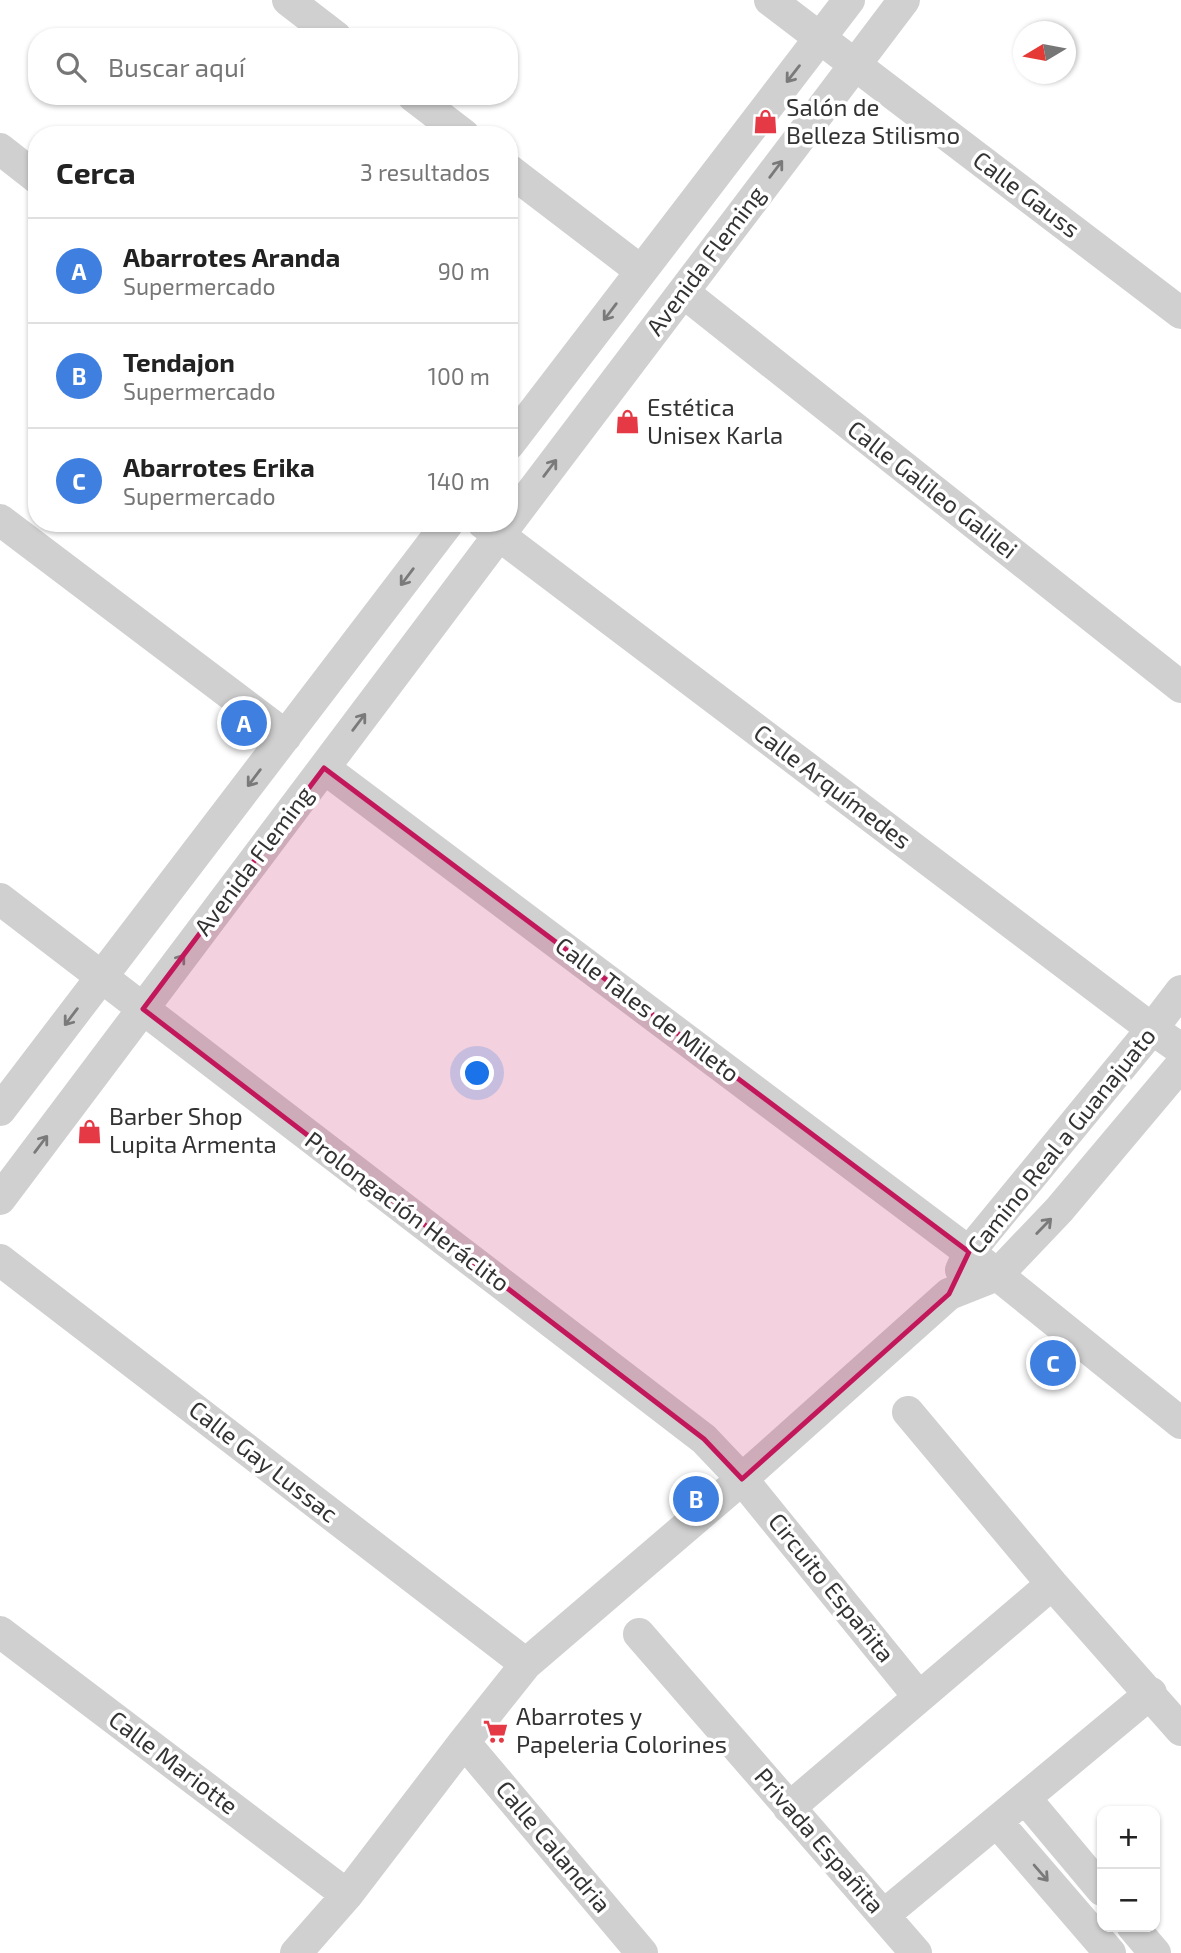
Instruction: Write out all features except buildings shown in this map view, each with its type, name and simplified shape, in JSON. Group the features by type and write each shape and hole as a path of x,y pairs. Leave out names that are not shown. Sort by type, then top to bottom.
{"street":[{"path":"288,0 324,28"},
{"name":"Calle Gauss","path":"770,0 1181,313"},
{"name":"Avenida Fleming","path":"518,432 849,0"},
{"name":"Avenida Fleming","path":"518,503 683,292 904,0"},
{"path":"426,105 452,126"},
{"path":"0,149 28,171"},
{"path":"518,177 641,271"},
{"name":"Calle Galileo Galilei","path":"683,292 1181,687"},
{"path":"0,520 286,736"},
{"name":"Avenida Fleming","path":"0,1110 441,532"},
{"name":"Avenida Fleming","path":"0,1199 324,768 496,532"},
{"name":"Calle Arquímedes","path":"508,532 1181,1049"},
{"name":"Calle Tales de Mileto","path":"324,768 969,1252 1181,1423"},
{"name":"Prolongación Heráclito","path":"0,899 704,1439 742,1479"},
{"name":"Camino Real a Guanajuato","path":"949,1294 969,1252 1181,991"},
{"name":"Camino Real a Guanajuato","path":"315,1946 347,1895 526,1664 742,1479 949,1294 997,1275 1059,1210 1181,1065"},
{"name":"Calle Gay Lussac","path":"0,1260 526,1664"},
{"path":"908,1412 1052,1584 1181,1730"},
{"name":"Circuito Españita","path":"742,1479 919,1697"},
{"path":"789,1808 1052,1584"},
{"name":"Calle Mariotte","path":"0,1632 347,1895"},
{"name":"Privada Españita","path":"639,1634 916,1953"},
{"path":"884,1915 1151,1693"},
{"name":"Calle Calandria","path":"464,1742 642,1953"},
{"path":"1025,1798 1097,1884"},
{"path":"997,1822 1110,1953"},
{"path":"1137,1932 1155,1953"}],"highlighted area":[{"path":"324,768 969,1252 949,1294 742,1479 704,1439 143,1009"}],"place":[{"name":"Salón de Belleza Stilismo","path":"766,122"},
{"name":"Estética Unisex Karla","path":"627,422"},
{"name":"Abarrotes Aranda","path":"244,723"},
{"name":"Barber Shop Lupita Armenta","path":"89,1131"},
{"name":"Abarrotes Erika","path":"1053,1363"},
{"name":"Tendajon","path":"696,1499"},
{"name":"Abarrotes y Papeleria Colorines","path":"496,1731"}]}
